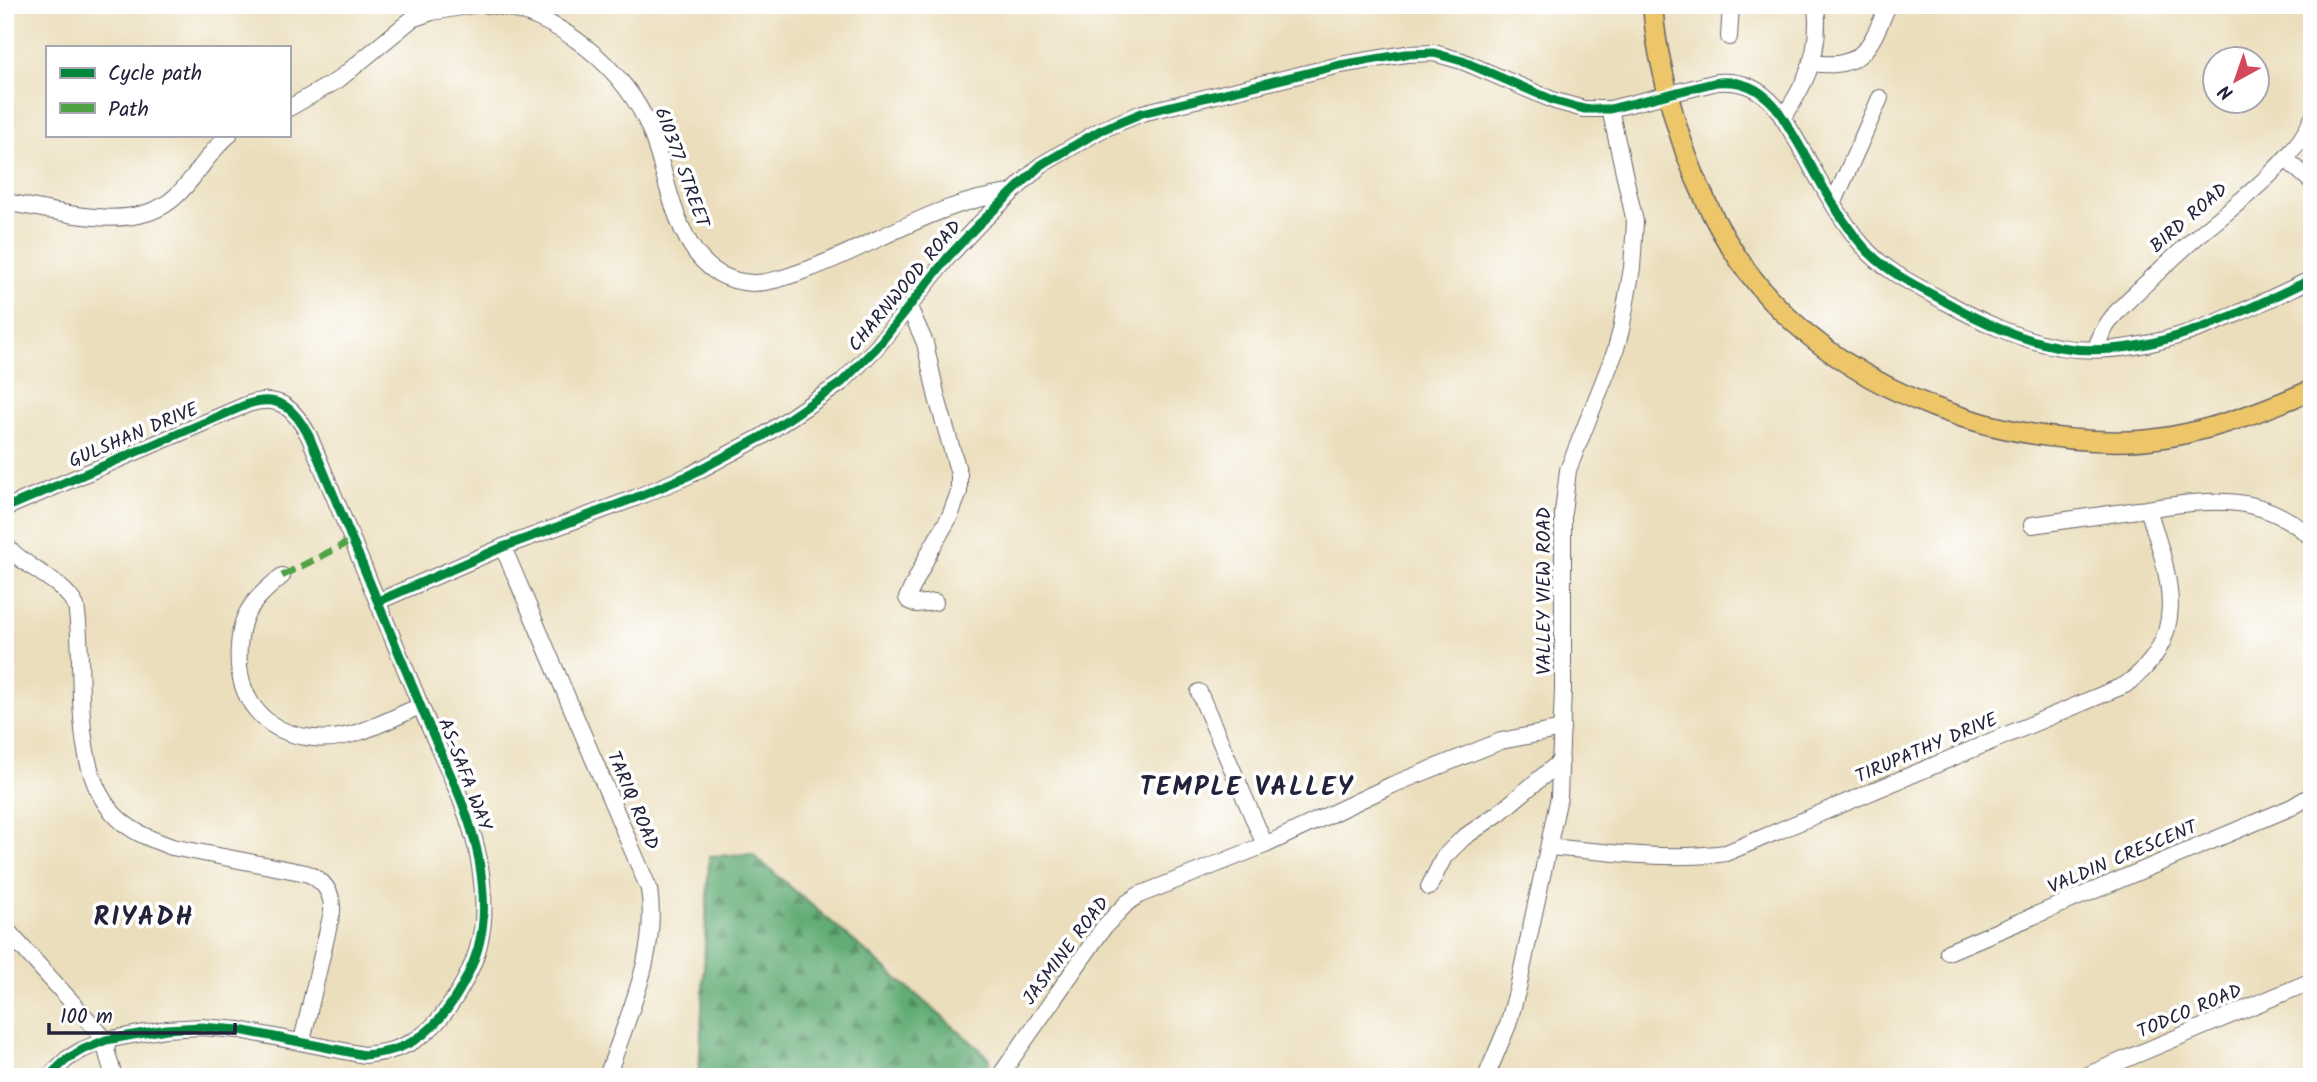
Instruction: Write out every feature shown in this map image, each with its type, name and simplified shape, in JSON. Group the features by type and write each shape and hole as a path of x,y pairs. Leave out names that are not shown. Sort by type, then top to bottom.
{"main road":[{"path":"1653,5 1660,64 1673,117 1689,161 1721,230 1769,298 1795,324 1855,368 1913,399 1963,418 2001,428 2083,440 2131,441 2180,435 2233,420 2312,390"}],"street":[{"path":"290,107 338,80 412,19 432,12 474,5"},
{"name":"610377 STREET","path":"487,5 522,10 561,30 583,46 624,85 652,132 668,189 688,243 706,264 720,275 734,281 772,282 840,257 943,209 1012,193"},
{"path":"1729,37 1731,5"},
{"path":"1783,118 1801,90 1813,63 1818,27 1816,5"},
{"path":"1813,63 1840,65 1860,57 1874,38 1888,5"},
{"name":"CHARNWOOD ROAD","path":"379,601 503,547 690,475 764,436 841,383 877,347 948,257 1041,165 1101,130 1142,113 1340,65 1406,54 1434,53 1453,58 1555,101 1584,109 1610,109 1717,82 1739,82 1760,91 1783,118 1853,234 1874,257 1915,284 2004,331 2059,347 2126,347 2176,336 2232,316 2312,279"},
{"path":"1833,202 1880,98"},
{"name":"VALLEY VIEW ROAD","path":"1486,1077 1508,1025 1559,797 1562,761 1564,491 1574,452 1615,352 1635,241 1631,200 1610,109"},
{"name":"BIRD ROAD","path":"2096,349 2104,328 2123,306 2286,159 2312,120"},
{"path":"5,202 96,217 145,214 176,197 228,136"},
{"path":"2286,159 2312,182"},
{"path":"909,307 925,343 937,398 959,474 958,492 950,516 907,597 916,604 935,602"},
{"name":"GULSHAN DRIVE","path":"5,508 248,404 276,401"},
{"name":"AS-SAFA WAY","path":"48,1077 67,1059 106,1040 201,1027 240,1030 364,1055 384,1052 401,1047 429,1031 441,1018 471,966 481,935 483,913 479,860 465,815 309,436 293,412 276,401"},
{"path":"2032,525 2211,501 2261,508 2280,516 2312,538"},
{"name":"TIRUPATHY DRIVE","path":"1549,847 1657,857 1726,853 2125,685 2151,663 2161,648 2170,611 2164,561 2148,509"},
{"path":"5,544 35,571 66,591 76,606 88,766 102,799 112,813 132,830 152,840 172,847 306,873 318,879 328,889 333,901 332,912 302,1041"},
{"name":"TARIQ ROAD","path":"503,547 649,889 652,913 650,938 607,1077"},
{"path":"282,576 253,604 240,633 238,658 241,685 258,712 289,733 325,739 350,734 421,706"},
{"path":"1199,692 1265,845"},
{"name":"JASMINE ROAD","path":"999,1077 1104,927 1127,903 1151,889 1265,845 1392,785 1501,741 1562,730"},
{"path":"1429,887 1444,857 1462,838 1499,813 1562,761"},
{"name":"VALDIN CRESCENT","path":"1948,952 2292,807 2312,795"},
{"path":"5,928 106,1040 114,1077"},
{"name":"TODCO ROAD","path":"2083,1077 2312,981"}],"green space":[{"path":"752,854 990,1058 986,1077 763,1077 763,1070 699,1076 709,856"}],"marked path":[{"path":"282,576 353,540"}],"cycle path":[{"path":"379,601 503,547 690,475 763,436 841,383 877,347 948,257 1041,165 1101,130 1142,113 1340,65 1406,54 1434,53 1462,61 1555,101 1584,109 1610,109 1717,82 1734,82 1749,86 1763,94 1775,106 1839,214 1871,255 1901,277 1973,316 2015,335 2044,344 2092,350 2157,342 2221,320 2312,279"},
{"path":"5,508 248,404 269,401 285,406 298,418 309,436 454,782 469,821 483,888 481,935 466,979 438,1021 403,1046 364,1055 240,1030 201,1027 166,1029 106,1040 67,1059 48,1077"}],"district":[{"name":"TEMPLE VALLEY","path":"1247,786"},
{"name":"RIYADH","path":"144,916"}]}
